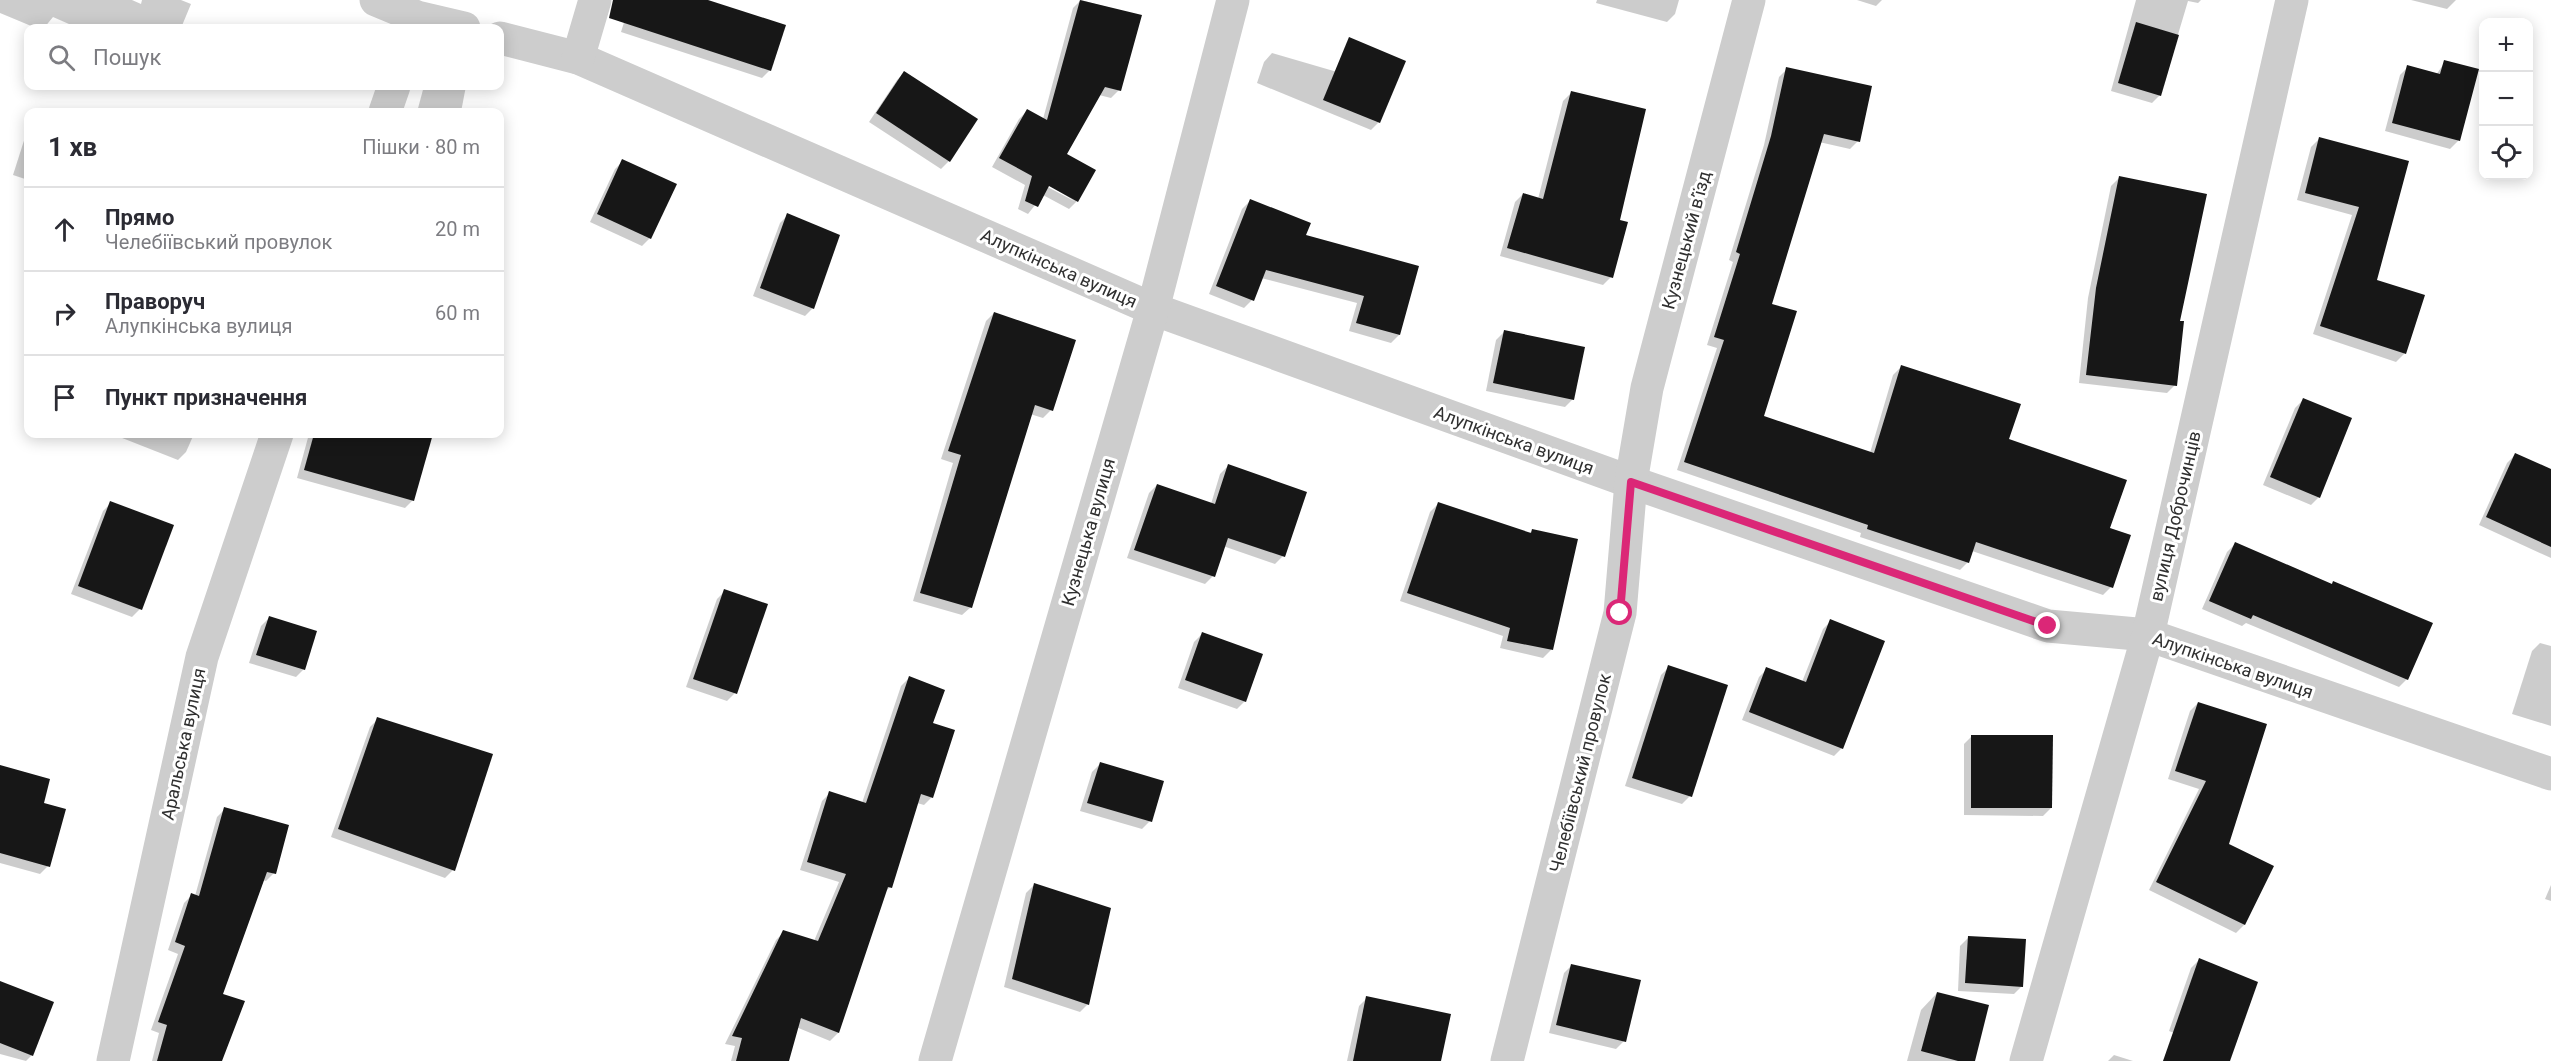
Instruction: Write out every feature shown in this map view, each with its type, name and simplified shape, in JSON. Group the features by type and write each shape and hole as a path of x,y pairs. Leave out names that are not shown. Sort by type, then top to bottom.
{"street":[{"path":"376,0 415,22 431,24"},
{"path":"578,57 595,0"},
{"name":"Кузнецька вулиця","path":"935,1061 1153,309 1233,0"},
{"name":"Кузнецький в’їзд","path":"1631,482 1647,388 1749,0"},
{"name":"вулиця Доброчинців","path":"2026,1061 2148,635 2292,0"},
{"name":"Алупкінська вулиця","path":"504,39 578,57 1153,309 1631,482 2048,626 2148,635 2551,774"},
{"path":"386,108 393,90"},
{"name":"Аральська вулиця","path":"113,1061 202,657 276,438"},
{"name":"Челебіївський провулок","path":"1507,1061 1620,613 1631,482"}],"building":[{"path":"613,0 708,0 786,25 771,71 609,18"},
{"path":"1080,0 1142,15 1121,91 1105,87 1067,154 1096,170 1078,202 1049,186 1038,207 1025,201 1032,176 999,158 1027,109 1047,120"},
{"path":"2136,22 2179,35 2161,96 2118,83"},
{"path":"1349,37 1406,61 1380,123 1323,100"},
{"path":"2444,60 2479,69 2460,141 2392,123 2407,65 2440,74"},
{"path":"1786,67 1872,86 1860,142 1824,134 1772,304 1797,311 1764,416 1874,453 1901,365 2021,404 2009,439 2127,480 2110,528 2131,535 2113,588 1976,542 1969,563 1867,529 1868,525 1684,462 1724,340 1714,337 1740,254 1736,252 1771,136"},
{"path":"904,71 978,119 950,162 876,113"},
{"path":"1571,91 1646,109 1620,220 1628,222 1613,278 1507,248 1523,193 1543,199"},
{"path":"2319,137 2409,161 2377,280 2425,295 2406,354 2320,326 2359,207 2305,193"},
{"path":"622,159 677,184 651,239 597,214"},
{"path":"2119,176 2207,194 2180,321 2184,321 2177,386 2086,375 2096,288"},
{"path":"1250,199 1311,223 1306,235 1419,266 1400,335 1356,323 1364,296 1266,270 1254,301 1216,286"},
{"path":"787,213 840,235 814,309 760,288"},
{"path":"994,312 1076,340 1053,411 1035,405 972,608 920,593 961,455 948,451"},
{"path":"1504,330 1585,347 1574,400 1493,383"},
{"path":"2303,398 2352,418 2320,498 2270,477"},
{"path":"313,438 432,438 414,501 304,470"},
{"path":"2515,453 2551,469 2551,547 2486,517"},
{"path":"1228,464 1307,492 1285,557 1228,538 1215,577 1134,550 1157,484 1215,504"},
{"path":"110,501 174,525 142,610 78,586"},
{"path":"1438,502 1531,533 1532,529 1578,539 1553,650 1507,641 1510,628 1407,593"},
{"path":"2235,542 2332,584 2333,581 2433,623 2408,680 2253,615 2251,619 2209,601"},
{"path":"724,589 768,604 737,694 693,679"},
{"path":"269,616 317,631 305,670 256,655"},
{"path":"1830,619 1885,641 1843,749 1749,712 1766,667 1806,682"},
{"path":"1202,632 1263,654 1246,702 1185,680"},
{"path":"1668,665 1728,685 1692,797 1632,778"},
{"path":"909,676 945,690 933,723 955,730 933,798 921,794 892,888 888,887 839,1033 801,1018 789,1061 736,1061 742,1038 732,1036 783,930 818,941 846,874 807,862 829,791 866,803"},
{"path":"2198,702 2267,724 2229,844 2274,866 2245,925 2156,882 2206,781 2175,771"},
{"path":"377,717 493,754 455,871 338,829"},
{"path":"1971,735 2053,735 2052,808 1971,808"},
{"path":"1100,762 1164,781 1152,822 1087,803"},
{"path":"0,765 50,779 44,803 66,809 50,867 0,853"},
{"path":"224,807 289,825 276,874 267,872 223,994 245,1001 222,1061 157,1061 167,1025 158,1022 185,946 175,942 191,893 199,896"},
{"path":"1034,883 1111,908 1089,1005 1012,979"},
{"path":"1968,936 2026,939 2023,987 1965,983"},
{"path":"2199,958 2258,982 2230,1061 2163,1061"},
{"path":"1571,964 1641,980 1626,1042 1556,1025"},
{"path":"0,981 54,1002 33,1056 0,1043"},
{"path":"1937,992 1989,1005 1975,1061 1958,1061 1921,1051"},
{"path":"1366,996 1451,1014 1441,1061 1353,1061"}],"route":[{"path":"1620,613 1631,482 2048,626"}]}
